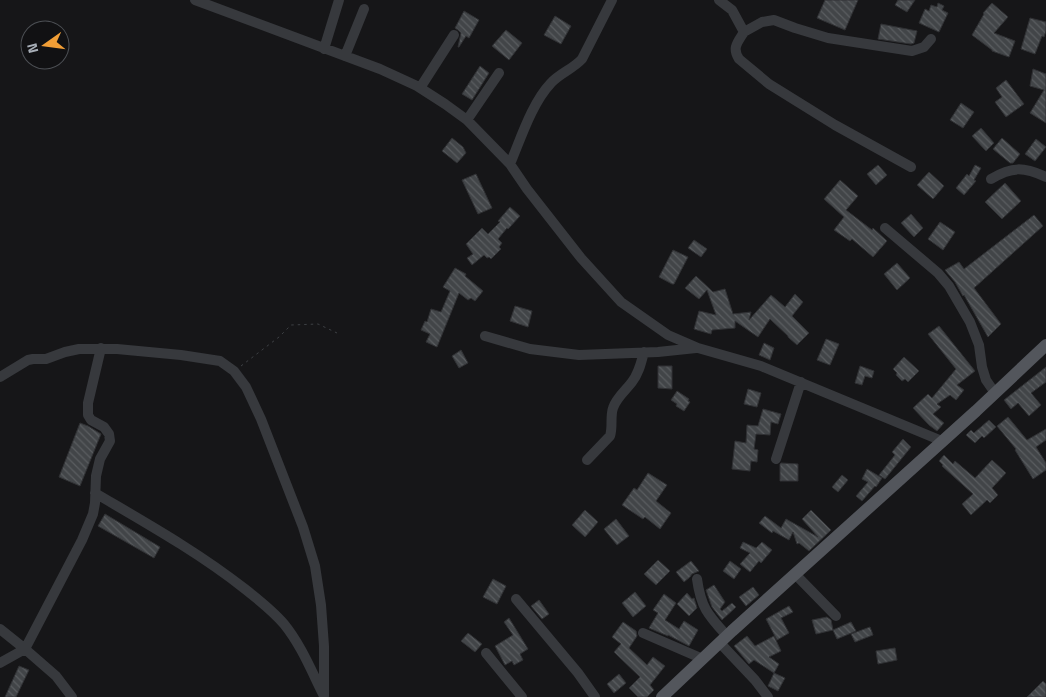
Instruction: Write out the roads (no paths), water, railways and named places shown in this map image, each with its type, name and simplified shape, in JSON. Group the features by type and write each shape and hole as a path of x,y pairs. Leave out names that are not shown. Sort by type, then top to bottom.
{"main road":[{"path":"662,697 995,393 1044,352"}],"street":[{"path":"195,0 380,69 420,88 467,120 510,164 581,258 621,302 668,335 698,348 762,366 942,441"},
{"path":"324,49 339,0"},
{"path":"510,164 541,96 551,83 582,59 612,0"},
{"path":"719,0 732,10 744,32"},
{"path":"345,56 364,9"},
{"path":"911,167 835,125 769,84 739,60 735,48 744,32 762,22 774,20 828,38 912,51 924,47 931,39"},
{"path":"420,88 454,36"},
{"path":"467,120 499,73"},
{"path":"991,179 1002,172 1016,169 1032,171 1046,177"},
{"path":"885,228 938,274 949,286 970,322 979,345 982,368 986,380 995,393"},
{"path":"485,336 530,349 579,355 698,348"},
{"path":"0,663 25,649 82,540 93,514 96,476 100,460 110,440 109,434 104,428 90,420 88,415 88,403 101,348"},
{"path":"0,377 28,360 46,359 79,349 101,348 220,360 234,371 246,387 261,419 303,528 315,566 321,605 325,696"},
{"path":"587,460 610,436 613,407 640,369 644,352"},
{"path":"776,459 801,382"},
{"path":"95,493 206,561 272,611 296,639 325,696"},
{"path":"795,574 836,616"},
{"path":"697,579 702,604 724,639 768,697"},
{"path":"516,599 578,673 595,697"},
{"path":"0,629 56,676 72,697"},
{"path":"643,633 703,659"},
{"path":"486,653 522,697"}]}
